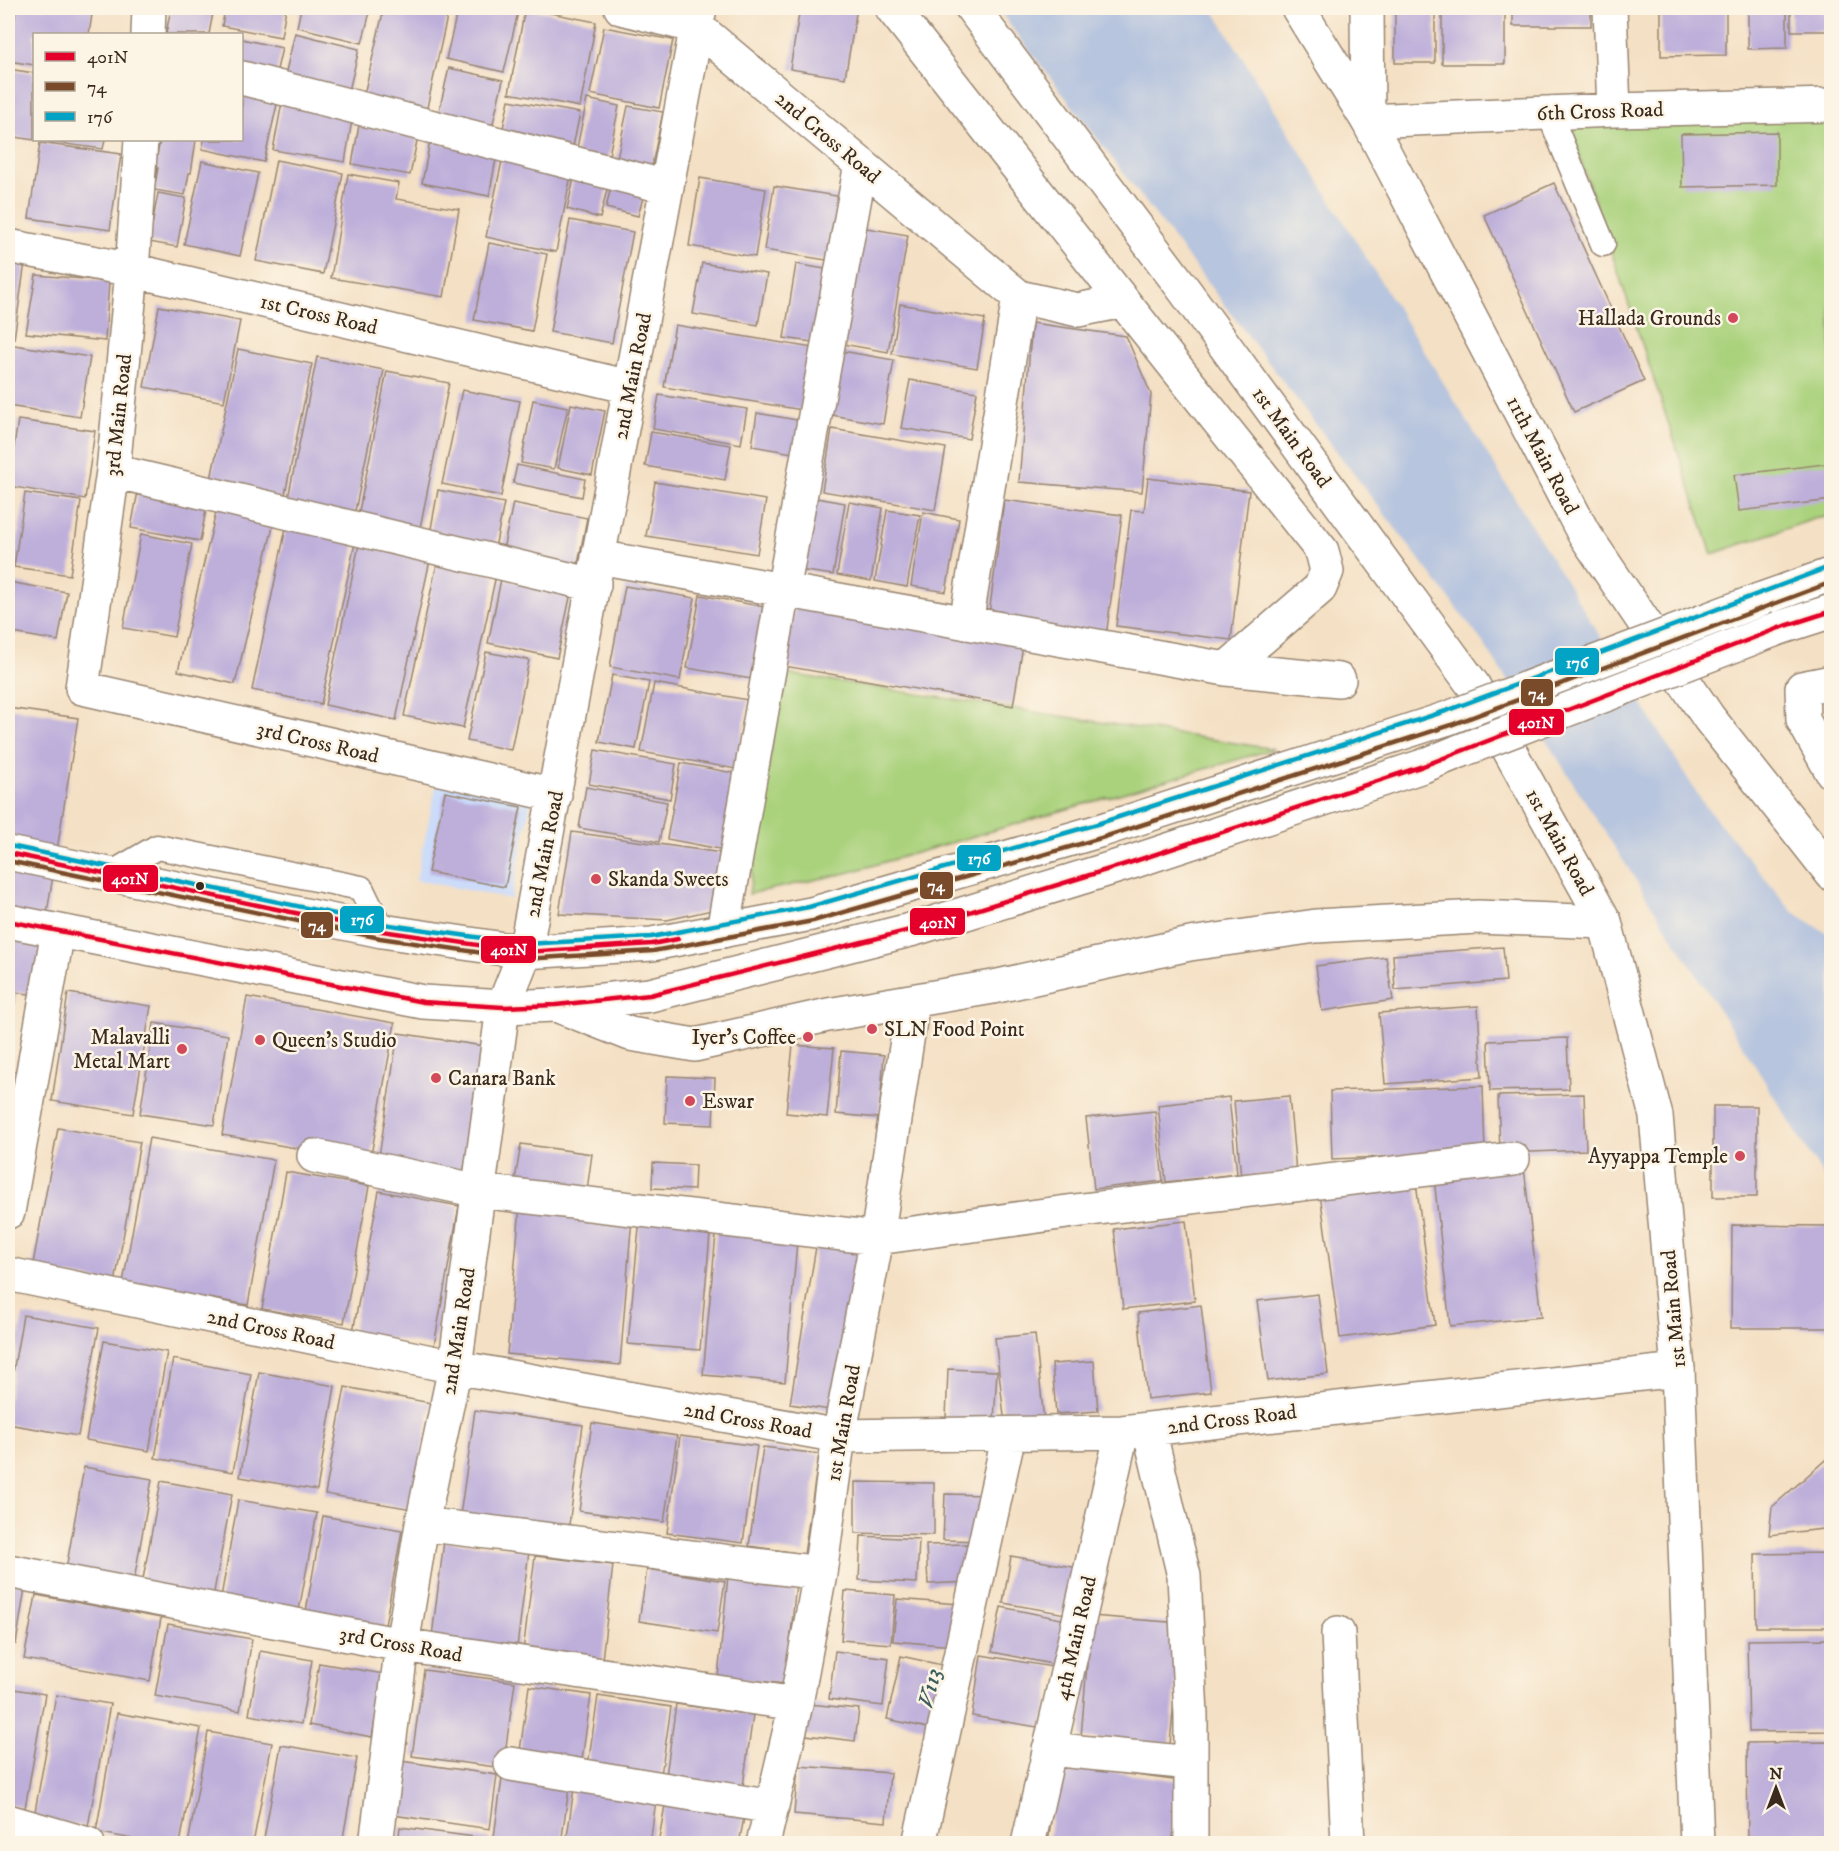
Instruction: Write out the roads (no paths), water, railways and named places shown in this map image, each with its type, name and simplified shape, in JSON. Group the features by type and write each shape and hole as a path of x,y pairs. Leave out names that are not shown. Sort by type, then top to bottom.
{"street":[{"path":"148,33 149,8"},
{"name":"2nd Cross Road","path":"621,8 698,17 861,164 1019,297 1078,310 1123,301"},
{"path":"892,8 1322,551 1327,571 1320,588 1226,669"},
{"name":"1st Main Road","path":"972,8 1182,287 1473,685 1605,922 1656,1116 1678,1370 1697,1844"},
{"name":"11th Main Road","path":"1298,8 1368,121 1583,532 1709,718 1832,874"},
{"path":"1367,8 1368,121"},
{"path":"1610,8 1614,110"},
{"name":"2nd Main Road","path":"376,1844 402,1645 422,1524 455,1367 503,1007 525,952 698,17"},
{"path":"243,78 667,187"},
{"name":"6th Cross Road","path":"1368,121 1614,110 1832,105"},
{"name":"3rd Main Road","path":"82,688 113,471 132,270 141,141"},
{"path":"723,931 861,164"},
{"name":"1st Cross Road","path":"8,246 132,270 630,387"},
{"path":"966,623 1019,297"},
{"path":"113,471 596,571 783,591 1226,669 1339,680"},
{"path":"8,853 382,931 525,952 652,944 811,914 1099,831 1448,718 1832,574"},
{"path":"8,921 423,1002 503,1007 556,1005 650,995 914,929 1132,862 1423,766 1779,628 1832,611"},
{"path":"1832,682 1802,688 1803,720 1832,772"},
{"name":"3rd Cross Road","path":"82,688 555,795"},
{"path":"556,1005 630,1034 695,1045 828,1015 993,987 1190,944 1316,926 1478,917 1605,922"},
{"path":"8,1212 58,931"},
{"name":"1st Main Road","path":"763,1844 796,1704 820,1573 839,1436 877,1238 913,1001"},
{"path":"314,1156 479,1191 877,1238 1082,1210 1513,1159"},
{"name":"2nd Cross Road","path":"8,1274 455,1367 839,1436 1135,1430 1678,1370"},
{"path":"1135,1430 1184,1575 1191,1715 1191,1844"},
{"name":"4th Main Road","path":"1028,1844 1049,1749 1135,1430"},
{"path":"919,1844 1009,1434"},
{"path":"422,1524 820,1573"},
{"name":"3rd Cross Road","path":"8,1571 402,1645 796,1704"},
{"path":"1338,1633 1348,1844"},
{"path":"1049,1749 1191,1763"},
{"path":"511,1764 772,1807"},
{"path":"8,1821 88,1844"}],"lane":[{"path":"1549,113 1603,243"}],"place":[{"name":"Hallada Grounds","path":"1733,318"},
{"name":"Skanda Sweets","path":"596,879"},
{"name":"SLN Food Point","path":"872,1029"},
{"name":"Iyer's Coffee","path":"808,1037"},
{"name":"Queen's Studio","path":"260,1040"},
{"name":"Malavalli Metal Mart","path":"182,1049"},
{"name":"Canara Bank","path":"436,1078"},
{"name":"Eswar","path":"690,1101"},
{"name":"Ayyappa Temple","path":"1740,1156"}],"water label":[{"name":"V113","path":"929,1688"}]}
